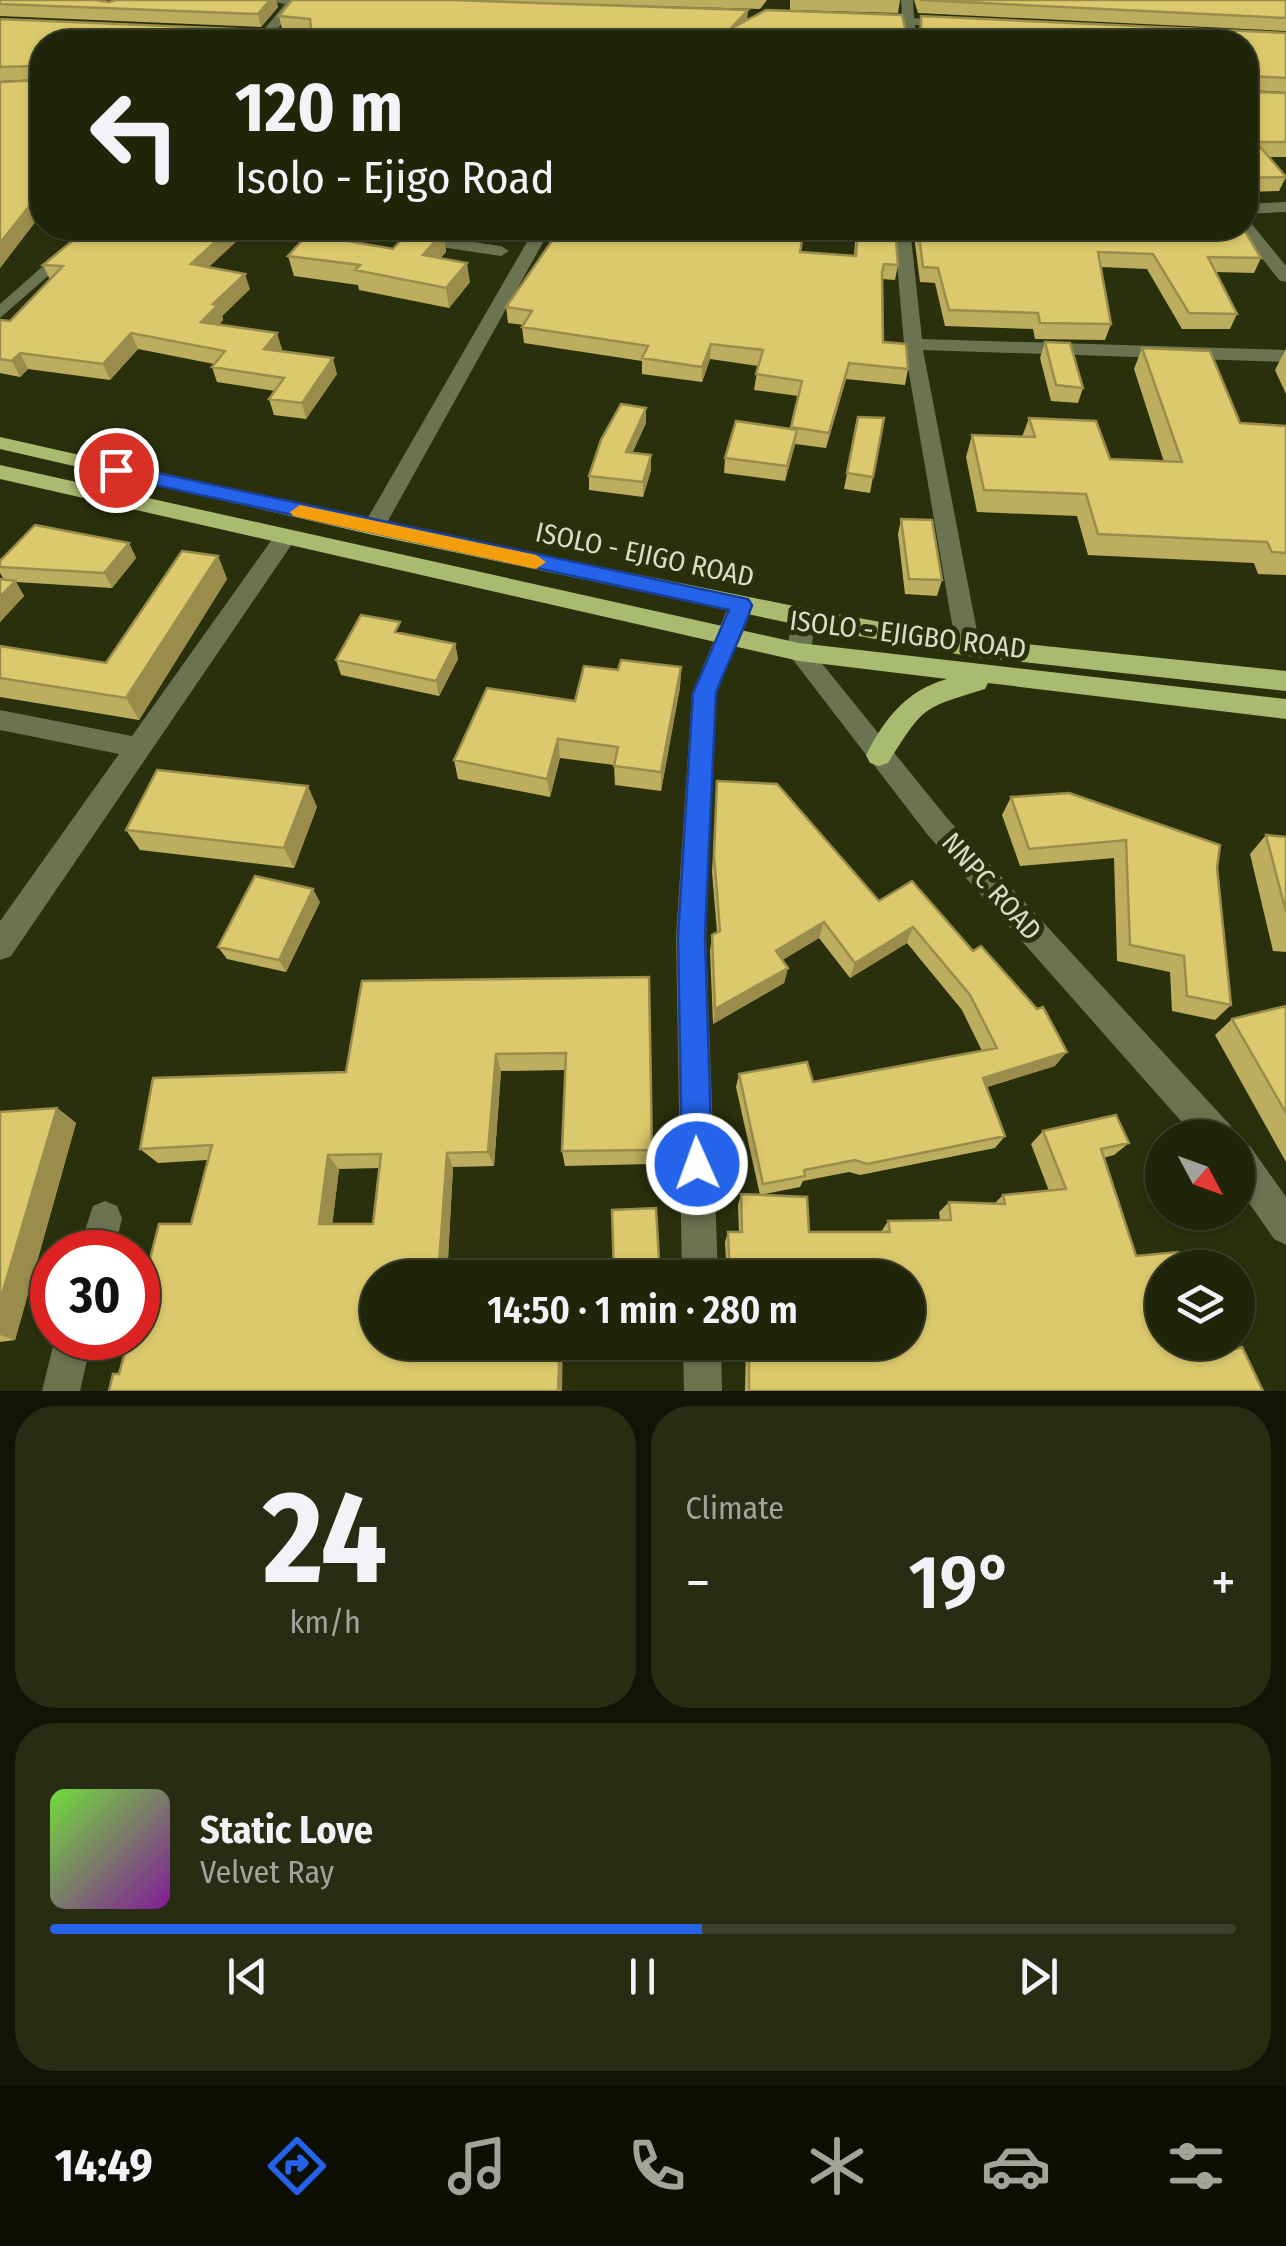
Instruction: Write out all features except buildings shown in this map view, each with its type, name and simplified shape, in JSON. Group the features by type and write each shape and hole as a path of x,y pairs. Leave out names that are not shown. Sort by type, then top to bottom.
{"main road":[{"name":"ISOLO - EJIGO ROAD","path":"0,443 374,528 804,617 968,647 1286,681"},
{"name":"ISOLO - EJIGBO ROAD","path":"0,472 284,539 800,652 1286,709"},
{"path":"879,756 912,706 934,689 1003,677"}],"street":[{"path":"268,0 329,2"},
{"path":"906,0 910,30"},
{"path":"269,30 293,2"},
{"path":"852,20 965,23"},
{"path":"1258,208 1286,208"},
{"path":"0,313 82,240"},
{"path":"431,240 501,250"},
{"path":"374,528 537,240"},
{"path":"903,240 914,344 968,647"},
{"path":"1256,240 1286,277"},
{"path":"914,344 1286,356"},
{"path":"0,946 284,539"},
{"path":"700,1260 691,936 704,693 717,658 731,639 741,605"},
{"path":"800,652 804,617"},
{"name":"NNPC ROAD","path":"800,652 937,826 1203,1120"},
{"path":"0,720 140,748"},
{"path":"1255,1182 1286,1227"},
{"path":"61,1391 69,1360"},
{"path":"702,1360 703,1391"}],"slow traffic":[{"path":"300,512 536,562"}],"route":[{"path":"116,470 741,605 731,639 717,658 704,693 691,936 697,1164"}]}
